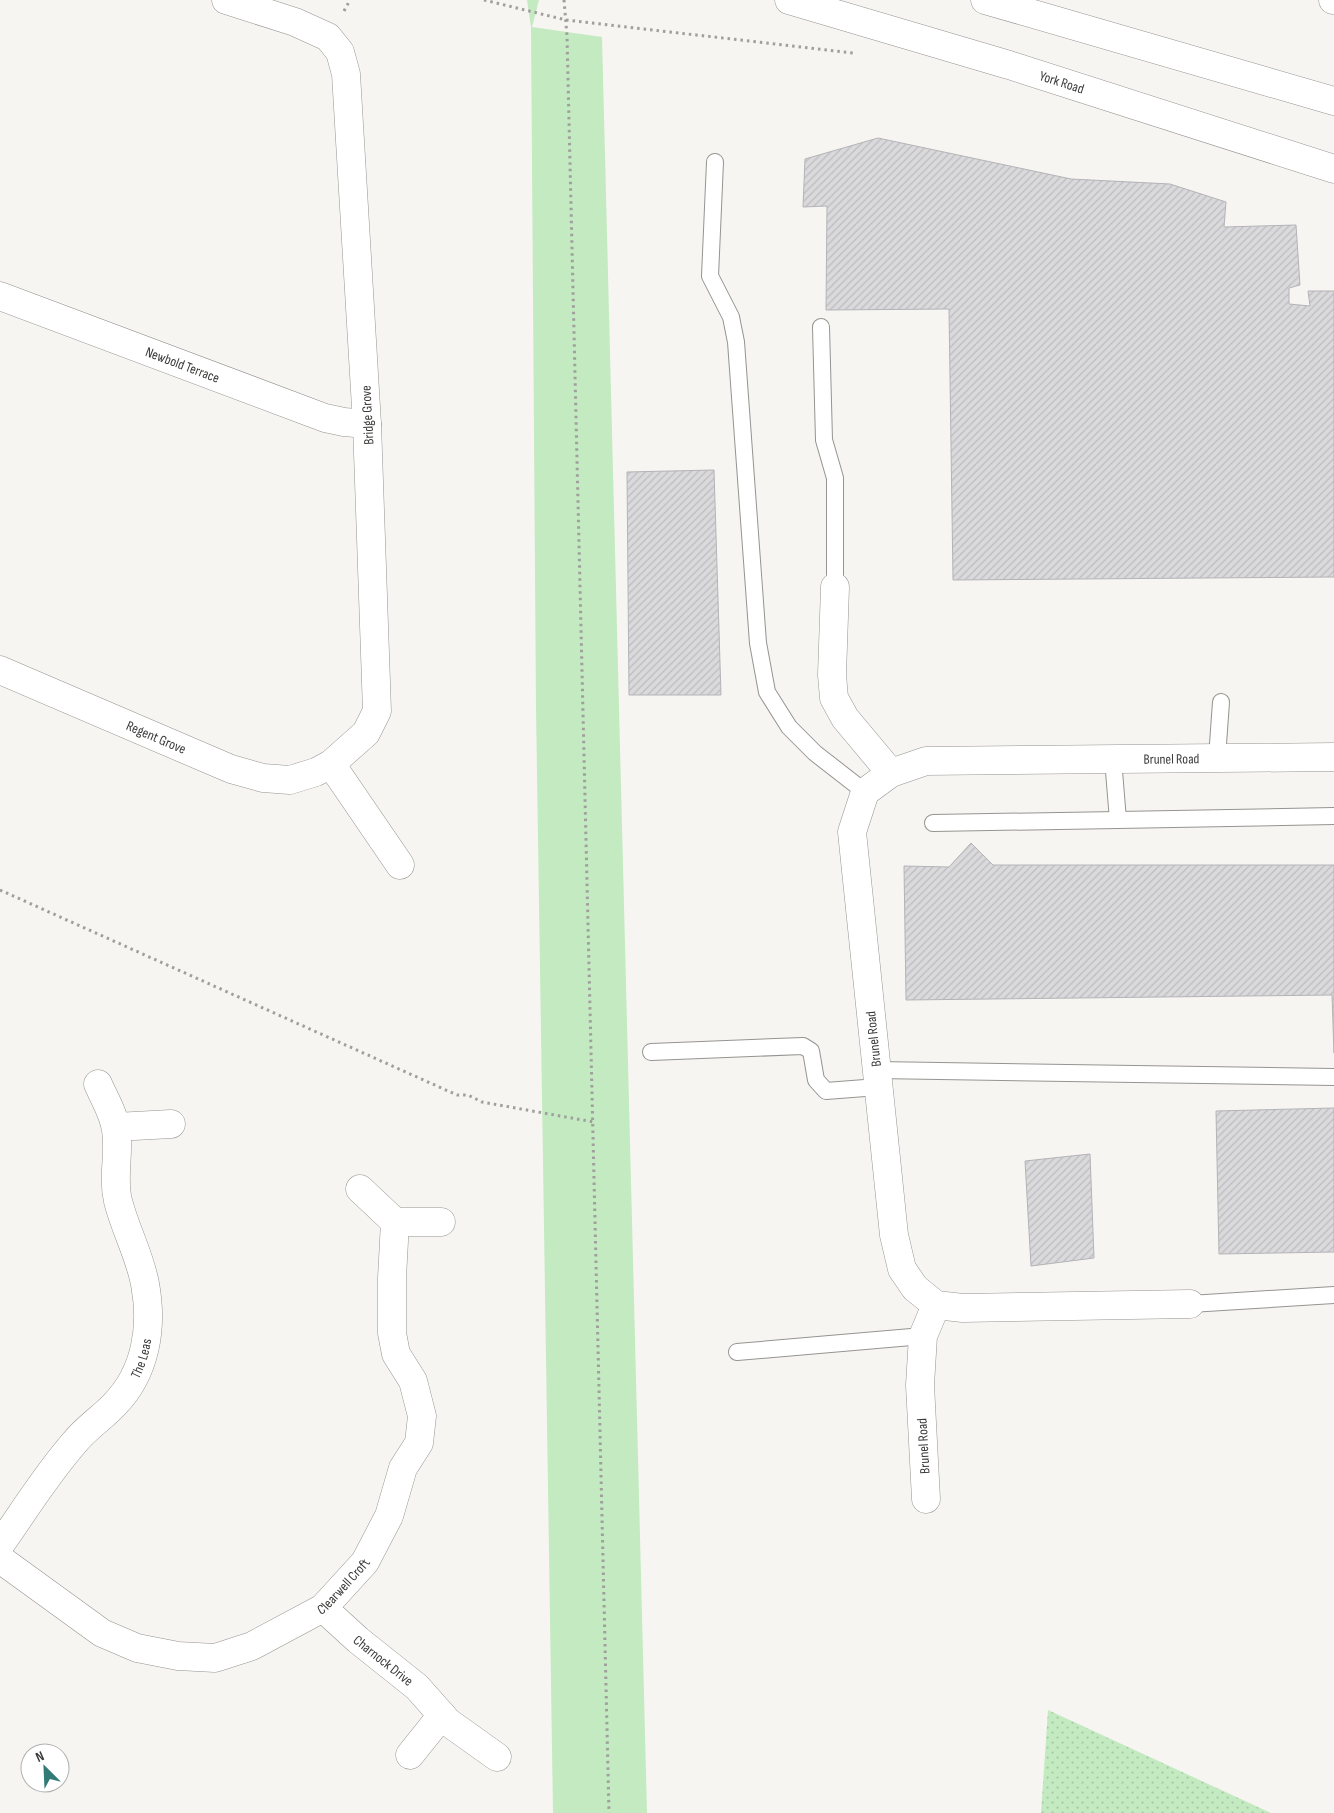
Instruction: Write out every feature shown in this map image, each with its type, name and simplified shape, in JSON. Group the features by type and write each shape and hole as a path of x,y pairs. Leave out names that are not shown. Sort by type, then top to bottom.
{"main road":[{"name":"Bridge Grove","path":"226,0 294,22 328,37 340,52 346,74 367,424 377,710 366,733 324,768"},
{"name":"York Road","path":"789,0 1009,65 1334,169"},
{"path":"985,0 1334,102"},
{"name":"Newbold Terrace","path":"0,296 326,418 367,424"},
{"path":"835,587 832,675 834,698 845,718 891,773"},
{"name":"Regent Grove","path":"0,670 231,769 263,778 290,780 324,768"},
{"name":"Brunel Road","path":"926,1500 920,1384 923,1336 936,1305 914,1288 902,1268 894,1234 852,832 865,792 891,773 926,761 1334,757"},
{"path":"324,768 400,865"},
{"name":"The Leas","path":"0,1544 50,1473 74,1443 95,1421 115,1405 126,1391 139,1371 143,1357 148,1322 146,1284 118,1201 114,1181 118,1146 116,1127 98,1084"},
{"path":"116,1127 171,1124"},
{"path":"360,1189 396,1222 441,1222"},
{"name":"Clearwell Croft","path":"0,1559 102,1633 137,1648 178,1656 215,1658 252,1646 324,1608 365,1562 389,1516 403,1468 419,1443 422,1416 413,1381 396,1354 392,1334 392,1278 396,1222"},
{"path":"936,1305 963,1308 1190,1304"},
{"name":"Charnock Drive","path":"324,1608 358,1640 417,1687 448,1722 497,1758"},
{"path":"410,1755 442,1715"}],"lane":[{"path":"714,162 710,276 731,317 736,342 758,643 767,692 789,728 815,753 865,792"},
{"path":"821,327 824,440 835,478 835,587"},
{"path":"1217,758 1221,702"},
{"path":"1113,760 1118,820"},
{"path":"934,823 1334,816"},
{"path":"651,1052 803,1046 811,1051 816,1080 826,1091 878,1079 1334,1077"},
{"path":"1190,1304 1334,1295"},
{"path":"737,1352 923,1336"}],"path":[{"path":"484,0 566,20 857,54"},
{"path":"564,0 594,1122 609,1813"},
{"path":"0,890 456,1095 468,1095 482,1102 594,1122"}],"green space":[{"path":"527,0 539,0 532,27 602,37 647,1813 553,1813 536,708 531,27"},
{"path":"1048,1710 1271,1813 1041,1813"}],"building":[{"path":"878,138 1071,179 1170,184 1226,202 1224,227 1296,225 1300,285 1289,288 1289,304 1310,306 1308,291 1334,291 1334,577 953,580 949,309 826,310 827,206 803,207 805,159"},
{"path":"714,470 721,695 629,695 627,472"},
{"path":"971,843 993,865 1334,865 1334,1053 1332,995 906,1000 904,866 949,867"},
{"path":"1334,1108 1334,1252 1219,1254 1216,1111"},
{"path":"1090,1154 1094,1258 1031,1266 1025,1161"}]}
